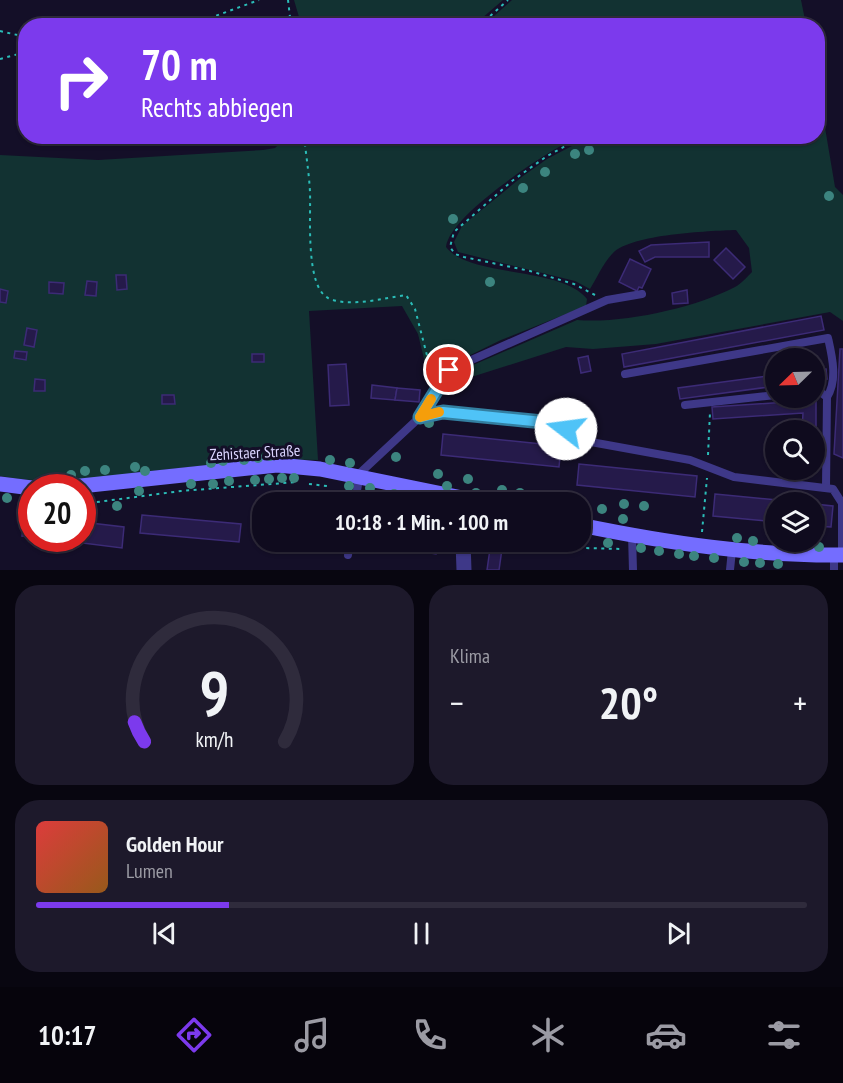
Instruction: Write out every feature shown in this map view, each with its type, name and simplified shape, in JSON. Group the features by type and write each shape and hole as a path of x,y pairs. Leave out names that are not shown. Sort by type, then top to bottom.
{"main road":[{"name":"Zehistaer Straße","path":"96,484 277,465 303,466 360,476 428,492"},
{"path":"0,484 18,487"},
{"path":"591,527 732,550 838,559"}],"street":[{"path":"463,552 464,570"}],"lane":[{"path":"357,492 360,476 420,417 449,370 607,300 642,294"},
{"path":"625,374 828,338 832,358 832,389 827,397 826,487"},
{"path":"685,405 765,396"},
{"path":"420,417 443,412 553,423 591,442 690,460 734,477 826,487 839,495 842,503 838,559"},
{"path":"632,535 633,570"},
{"path":"730,570 732,550"}],"path":[{"path":"210,18 259,0"},
{"path":"288,0 290,18"},
{"path":"488,18 508,0"},
{"path":"0,31 18,35"},
{"path":"0,59 18,54"},
{"path":"305,144 310,189 312,265 318,286 327,297 344,301 406,295 416,309 430,367 438,371 449,370"},
{"path":"569,144 546,156 512,181 454,232 450,248 455,254 464,257 530,271 574,284 607,300"},
{"path":"96,502 181,491 299,482 328,486"}],"green space":[{"path":"294,0 503,0 482,18 297,18 299,17"},
{"path":"512,0 801,0 805,18 492,18"},
{"path":"825,128 835,187 843,195 843,321 830,312 656,344 593,349 566,347 462,380 457,372 577,320 595,321 636,317 679,308 719,295 735,287 752,272 749,248 736,230 653,238 623,247 609,257 590,289 575,281 458,252 454,242 462,226 547,159 576,144 825,144"},
{"path":"279,144 563,144 481,202 451,234 446,247 458,257 474,264 558,281 575,289 587,299 586,306 501,340 448,366 425,363 418,334 402,306 309,311 318,460 227,463 96,478 96,474 18,474 18,479 0,476 0,155 98,160 275,148"}],"building":[{"path":"709,242 709,257 655,257 645,262 639,251 651,245"},
{"path":"726,248 745,267 733,279 714,260"},
{"path":"630,259 651,269 642,288 639,287 637,291 619,282"},
{"path":"116,275 126,275 127,289 117,290"},
{"path":"87,281 97,282 96,296 85,295"},
{"path":"49,282 64,283 63,294 49,293"},
{"path":"0,289 8,291 6,303 0,302"},
{"path":"687,290 688,303 673,304 672,293"},
{"path":"821,316 824,330 624,367 622,354"},
{"path":"27,328 37,330 34,347 24,345"},
{"path":"840,349 843,349 843,458 834,454"},
{"path":"15,351 27,352 26,360 14,358"},
{"path":"252,354 264,354 264,362 252,362"},
{"path":"588,356 591,371 581,373 578,358"},
{"path":"346,364 349,405 330,406 328,365"},
{"path":"765,376 765,387 680,399 678,388"},
{"path":"35,379 45,380 45,391 34,391"},
{"path":"372,385 397,388 395,400 371,398"},
{"path":"397,388 420,390 419,402 395,400"},
{"path":"162,395 174,395 175,404 162,404"},
{"path":"765,403 765,408 816,408 816,420 803,420 803,413 713,419 712,407"},
{"path":"443,434 561,446 559,467 441,455"},
{"path":"579,464 697,476 695,497 577,485"},
{"path":"715,494 765,499 765,521 713,516"},
{"path":"825,505 833,506 831,527 825,527"},
{"path":"142,515 241,524 239,542 140,533"},
{"path":"96,524 124,527 122,548 96,545"},
{"path":"490,552 502,552 499,570 487,570"}],"slow traffic":[{"path":"431,399 420,417 439,412"}],"route":[{"path":"449,370 420,417 443,412 553,423 566,429"}]}
